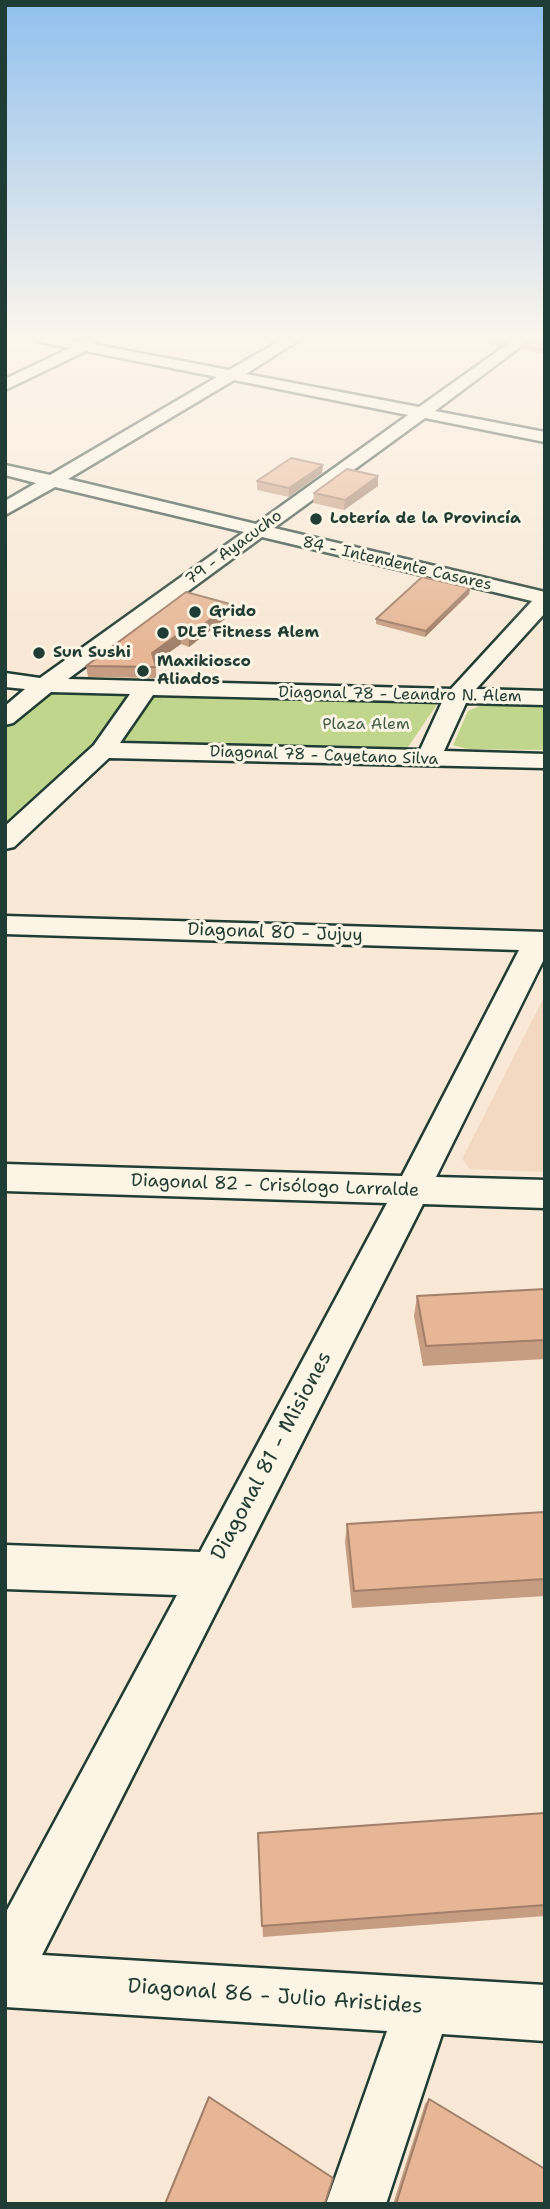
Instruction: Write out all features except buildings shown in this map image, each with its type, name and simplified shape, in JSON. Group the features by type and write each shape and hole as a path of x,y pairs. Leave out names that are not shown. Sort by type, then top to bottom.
{"street":[{"path":"5,509 119,441"},
{"name":"79 - Ayacucho","path":"5,718 45,685 381,441"},
{"name":"84 - Intendente Casares","path":"5,470 545,599"},
{"path":"428,759 457,696 545,599"},
{"name":"Diagonal 78 - Leandro N. Alem","path":"5,680 45,685 545,698"},
{"path":"5,841 103,750 146,688"},
{"name":"Diagonal 78 - Cayetano Silva","path":"103,750 545,761"},
{"name":"Diagonal 80 - Jujuy","path":"5,925 542,941"},
{"name":"Diagonal 81 - Misiones","path":"5,1970 542,941"},
{"name":"Diagonal 82 - Crisólogo Larralde","path":"5,1177 545,1194"},
{"path":"5,1567 210,1574"},
{"name":"Diagonal 86 - Julio Aristides","path":"5,1980 545,2013"},
{"path":"356,2204 424,2006"}],"shaded area":[{"path":"545,995 545,1172 470,1169 462,1159"}],"green space":[{"path":"59,692 126,693 128,698 104,735 86,754 5,826 5,729 46,696"},
{"name":"Plaza Alem","path":"150,696 438,703 406,750 122,742"},
{"name":"Plaza Alem","path":"484,704 545,705 545,750 467,749 453,745 468,711"}],"place":[{"name":"Lotería de la Provincía","path":"316,519"},
{"name":"Grido","path":"195,612"},
{"name":"DLE Fitness Alem","path":"163,633"},
{"name":"Sun Sushi","path":"39,653"},
{"name":"Maxikiosco Aliados","path":"143,671"}]}
